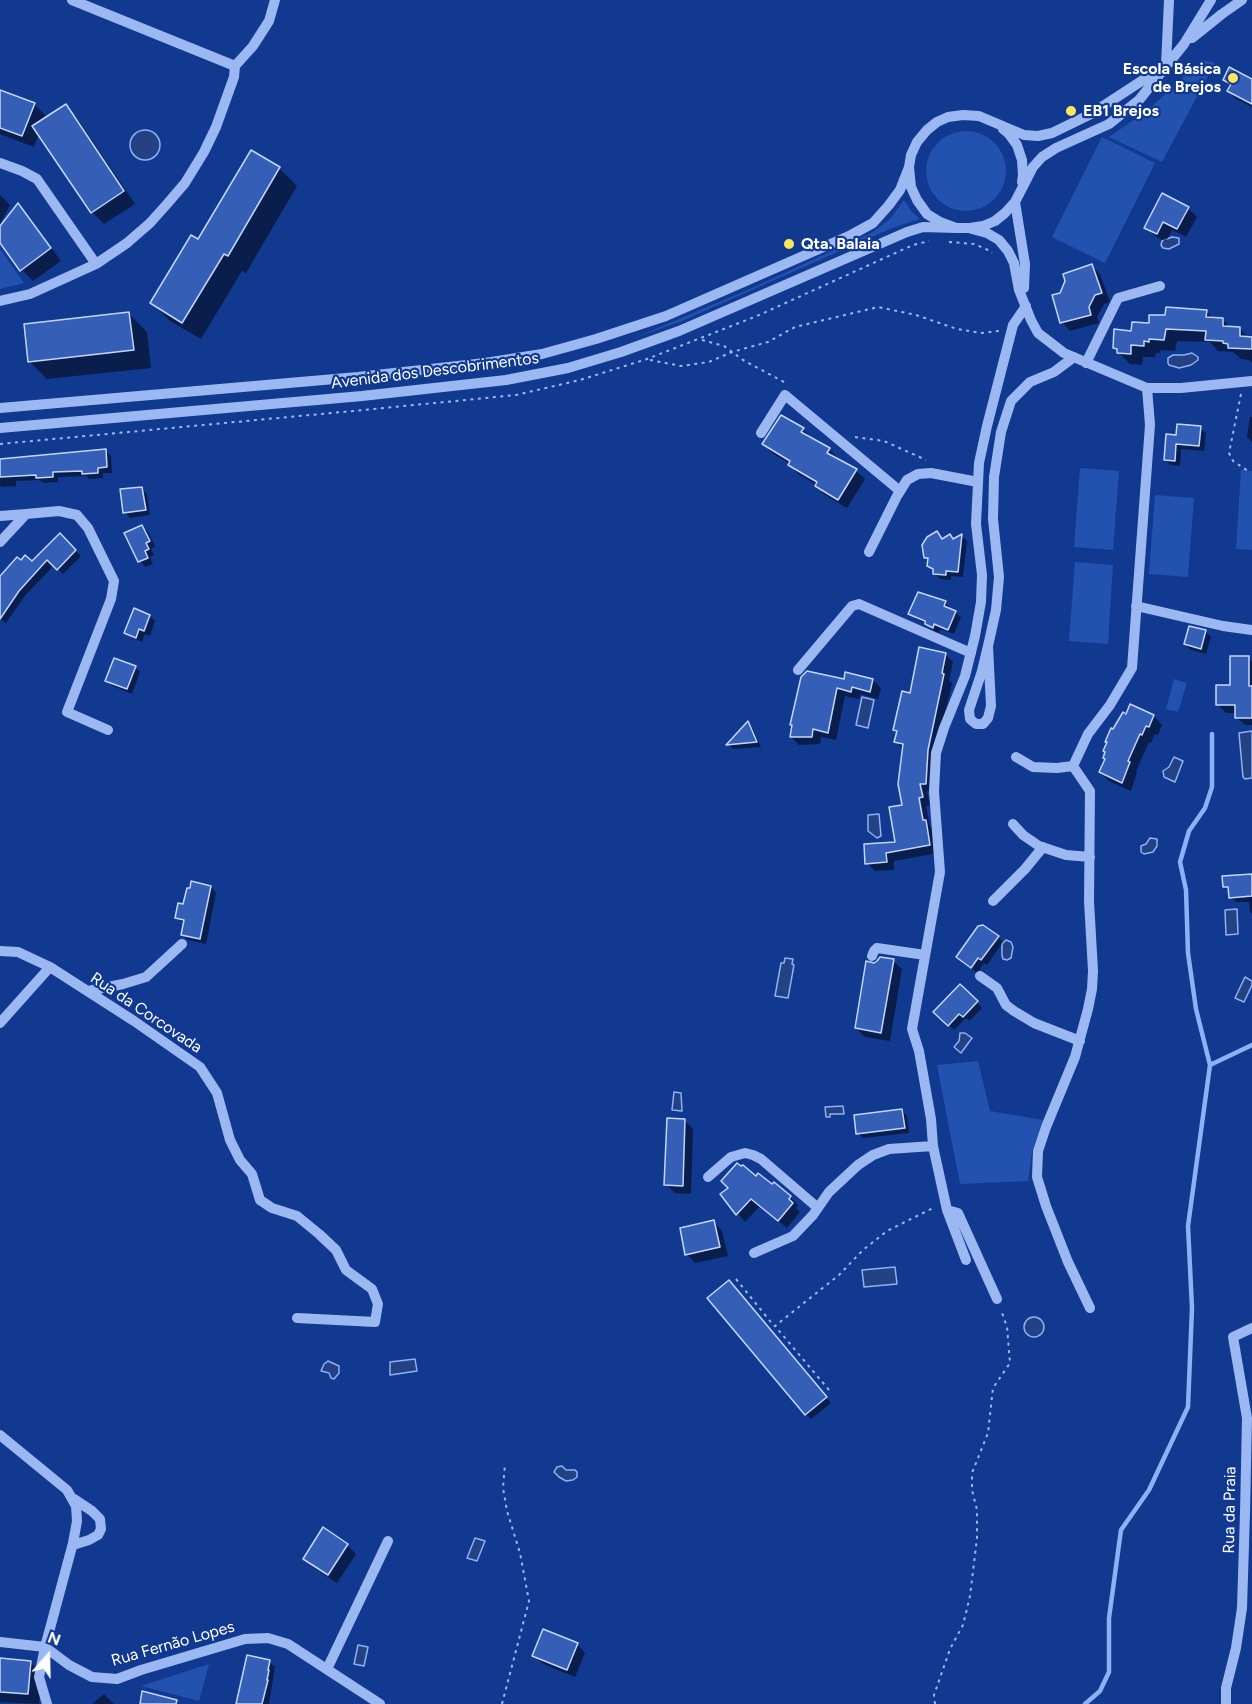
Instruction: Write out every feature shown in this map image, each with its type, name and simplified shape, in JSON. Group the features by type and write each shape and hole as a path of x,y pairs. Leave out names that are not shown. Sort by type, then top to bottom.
{"street":[{"path":"72,0 236,66"},
{"path":"0,301 30,294 96,264 127,243 150,223 185,183 204,152 216,127 236,66 253,46 269,21 275,0"},
{"path":"1166,65 1169,0"},
{"path":"1166,65 1091,114 1052,133 1038,136 1024,135 979,116 948,117 938,122 917,142 911,155 909,167 911,187 917,200 927,214 956,228 983,226 995,221 1015,202 1033,167 1042,158 1056,148 1109,124 1139,100 1184,44 1211,0"},
{"path":"1184,44 1242,0"},
{"path":"996,123 1009,134 1017,145 1022,160 1023,175 1020,190"},
{"path":"0,162 37,179 96,264"},
{"name":"Avenida dos Descobrimentos","path":"0,408 346,378 542,354 596,339 676,312 859,231 873,223 890,205 900,190 909,167"},
{"path":"966,1260 942,1208 931,1119 919,1051 912,1029 940,872 934,791 936,753 965,676 981,602 982,575 976,524 979,463 1013,325 1026,306 1025,264 1015,202"},
{"name":"Avenida dos Descobrimentos","path":"0,429 373,395 506,380 568,368 679,332 907,232 923,227 956,228"},
{"path":"970,228 987,233 999,240 1008,251 1014,263 1019,290 1030,320 1038,333 1056,348 1147,388 1181,388 1248,381"},
{"path":"1086,363 1118,297 1160,286"},
{"path":"988,646 991,706 983,724 976,724 970,719 969,710 988,646 996,610 999,577 993,519 994,477 1001,432 1011,401 1030,382 1054,372 1074,357"},
{"path":"1074,766 1088,734 1110,705 1132,668 1150,425 1147,388"},
{"path":"761,433 784,395 900,490"},
{"path":"869,552 907,480 918,474 931,473 978,482"},
{"path":"0,516 59,511 77,515 88,528 114,581 111,599 67,712 108,730"},
{"path":"0,542 26,514"},
{"path":"798,670 852,606 859,604 971,653"},
{"path":"1136,606 1223,626 1252,630"},
{"path":"1016,758 1033,767 1074,766"},
{"path":"1074,766 1090,791 1089,901 1093,971 1088,1009 1080,1041 1038,1151 1037,1177 1068,1262 1090,1308"},
{"path":"1013,824 1023,836 1043,848 1066,855 1090,857"},
{"path":"993,901 1043,848"},
{"path":"88,991 146,977 182,944"},
{"path":"872,956 877,948 925,955"},
{"name":"Rua da Corcovada","path":"0,951 18,952 50,967 200,1067 217,1094 230,1140 240,1160 252,1174 260,1200 272,1208 297,1216 319,1234 336,1250 346,1270 372,1289 378,1304 375,1322 297,1317"},
{"path":"0,1023 50,967"},
{"path":"980,976 997,988 1006,1005 1014,1011 1034,1023 1080,1041"},
{"path":"754,1253 793,1236 829,1192 858,1165 873,1155 889,1149 933,1146"},
{"path":"708,1177 731,1157 745,1153 753,1155 761,1159 818,1208"},
{"path":"942,1208 957,1213 997,1299"},
{"name":"Rua da Praia","path":"1226,1704 1226,1688 1236,1648 1242,1608 1249,1512 1247,1418 1233,1337 1252,1328"},
{"path":"0,1435 68,1490 76,1506 77,1521 73,1545 39,1677 47,1704"},
{"path":"73,1545 98,1535 101,1529 100,1520 92,1511 74,1499"},
{"path":"327,1669 388,1541"},
{"name":"Rua Fernão Lopes","path":"45,1647 69,1665 92,1677 117,1679 245,1639 268,1638 288,1644 380,1704"},
{"path":"0,1642 45,1647"}],"path":[{"path":"891,255 927,241 937,241"},
{"path":"946,241 974,244 993,254"},
{"path":"647,359 681,366 709,362 732,352 768,342 795,327 878,307 916,315 957,329 981,333 998,331 1013,325"},
{"path":"700,339 724,346 743,360 785,383"},
{"path":"1248,381 1229,453 1233,461 1248,471"},
{"path":"853,437 884,441 895,445 932,463 943,475"},
{"path":"775,1326 839,1275 863,1250 887,1231 942,1208"},
{"path":"736,1279 829,1390"},
{"path":"935,1704 934,1695 950,1649 963,1625 970,1596 977,1538 977,1510 972,1490 972,1473 988,1432 993,1388 1010,1363 1007,1326 997,1299"},
{"path":"502,1704 529,1601 520,1553 507,1511 503,1488 505,1464"}],"shaded area":[{"path":"1202,60 1215,63 1162,162 1109,137 1149,109"},
{"path":"145,130 151,131 159,139 159,151 151,159 145,160 139,159 131,151 130,145 131,139 139,131"},
{"path":"966,131 981,134 994,143 1003,156 1006,171 1003,186 994,199 981,208 966,211 951,208 938,199 929,186 926,171 929,156 938,143 951,134"},
{"path":"1102,137 1155,163 1105,263 1052,237"},
{"path":"904,200 920,219 892,228 682,321 634,338 752,288 873,232 890,219"},
{"path":"1172,237 1179,238 1179,244 1169,249 1163,248 1162,241"},
{"path":"0,249 24,283 0,289"},
{"path":"1192,353 1198,357 1198,360 1191,365 1179,368 1168,363 1168,358 1173,355"},
{"path":"1080,468 1119,471 1113,550 1074,547"},
{"path":"1241,470 1252,471 1252,550 1236,549"},
{"path":"1155,495 1194,498 1188,577 1149,574"},
{"path":"1075,562 1113,565 1108,644 1069,641"},
{"path":"1174,679 1187,683 1178,712 1166,709"},
{"path":"862,697 874,700 868,728 856,725"},
{"path":"1252,731 1252,778 1245,779 1239,733"},
{"path":"1174,757 1183,761 1175,782 1164,777 1163,771 1169,767"},
{"path":"879,814 881,836 877,838 868,831 868,815"},
{"path":"1150,838 1157,839 1157,846 1153,852 1144,854 1141,852 1141,846 1146,844"},
{"path":"1237,909 1238,934 1226,935 1225,910"},
{"path":"1006,940 1011,942 1013,947 1011,958 1007,960 1003,959 1002,955 1002,944"},
{"path":"785,958 793,959 792,964 794,965 788,998 775,996 781,963 784,963"},
{"path":"1245,977 1252,981 1252,985 1244,1002 1235,998"},
{"path":"960,1033 965,1033 972,1038 961,1053 954,1047 959,1041"},
{"path":"978,1061 990,1111 1043,1120 1032,1152 1028,1181 960,1184 937,1065"},
{"path":"674,1092 681,1093 682,1111 672,1110"},
{"path":"843,1106 844,1114 830,1114 830,1117 826,1117 825,1107"},
{"path":"895,1267 897,1284 864,1287 862,1270"},
{"path":"1034,1317 1041,1320 1044,1327 1041,1334 1034,1337 1027,1334 1024,1327 1027,1320"},
{"path":"415,1359 417,1371 390,1375 390,1362"},
{"path":"328,1361 339,1366 339,1373 334,1379 329,1373 321,1371"},
{"path":"562,1466 566,1470 575,1470 577,1477 566,1481 559,1477 554,1472 557,1467"},
{"path":"475,1538 485,1541 477,1561 467,1558"},
{"path":"358,1645 368,1647 364,1666 354,1664"},
{"path":"209,1664 199,1701 141,1686"}],"building":[{"path":"1229,67 1252,79 1252,104 1227,91 1231,84 1223,80"},
{"path":"0,90 35,103 22,136 0,128"},
{"path":"66,104 124,191 91,213 32,126"},
{"path":"251,150 280,167 228,256 224,254 182,323 150,303 191,235 198,239"},
{"path":"1162,193 1189,207 1177,229 1163,222 1157,234 1144,228"},
{"path":"18,203 51,248 20,271 0,243 0,226"},
{"path":"1092,264 1102,293 1095,295 1089,307 1091,315 1060,323 1052,295 1060,293 1065,281 1063,274"},
{"path":"1166,307 1207,310 1206,317 1223,318 1223,326 1240,327 1240,336 1252,337 1252,349 1228,348 1228,344 1223,341 1205,340 1206,331 1166,329 1164,340 1149,339 1149,342 1144,341 1144,346 1131,345 1131,354 1117,353 1117,349 1113,348 1114,329 1131,331 1132,322 1149,323 1149,315 1165,315"},
{"path":"129,312 134,350 28,362 24,324"},
{"path":"781,415 804,428 801,432 830,448 827,453 857,469 838,500 815,486 817,482 788,465 790,461 762,444"},
{"path":"1177,424 1201,426 1199,446 1176,444 1175,461 1164,460 1166,434 1176,435"},
{"path":"106,449 107,467 98,468 98,473 53,472 53,477 36,478 36,475 0,477 0,459"},
{"path":"142,487 146,510 123,513 120,489"},
{"path":"142,525 150,541 146,543 149,549 145,551 148,558 138,562 124,533"},
{"path":"937,531 942,539 950,534 953,539 962,534 958,572 946,571 946,575 933,574 933,569 927,566 928,558 924,558 922,545 927,537"},
{"path":"60,533 76,550 57,570 47,560 19,591 0,619 0,576 17,557 21,560 25,555 32,561"},
{"path":"918,592 946,601 944,606 956,611 948,630 934,624 933,628 925,624 925,621 908,614"},
{"path":"134,608 150,615 144,631 139,629 136,638 124,633"},
{"path":"1189,626 1206,630 1201,649 1184,644"},
{"path":"919,647 946,653 942,673 944,674 928,750 926,784 920,784 923,797 919,798 923,820 926,820 930,845 886,853 887,862 865,864 864,844 895,842 889,807 902,805 898,784 903,744 894,742 897,731 893,730 902,691 910,693"},
{"path":"1230,656 1249,656 1252,718 1235,718 1235,705 1216,705 1216,685 1230,685"},
{"path":"114,658 136,666 127,689 105,681"},
{"path":"807,671 844,679 845,672 873,679 870,692 852,687 851,692 837,688 828,733 813,729 812,737 790,737 792,725 790,725 801,677"},
{"path":"1130,704 1154,715 1149,727 1146,726 1142,735 1140,734 1128,761 1130,762 1122,783 1099,772 1105,759 1103,751 1111,728 1113,729 1123,712 1126,714"},
{"path":"748,721 757,742 726,745"},
{"path":"1252,874 1252,896 1229,898 1228,887 1223,887 1222,876"},
{"path":"191,881 211,886 200,939 181,935 184,920 175,918 178,903 183,904"},
{"path":"983,925 999,936 981,960 978,958 971,968 956,957 978,926"},
{"path":"880,957 894,959 881,1033 855,1028 866,961 874,963"},
{"path":"960,984 978,1001 963,1017 959,1014 948,1026 933,1012"},
{"path":"902,1109 905,1128 856,1134 854,1115"},
{"path":"667,1118 685,1119 683,1186 664,1185"},
{"path":"737,1163 756,1176 758,1173 772,1184 774,1182 791,1196 789,1199 793,1203 778,1221 751,1199 736,1215 720,1194 728,1188 721,1181"},
{"path":"714,1220 720,1247 685,1255 680,1228"},
{"path":"729,1280 827,1397 805,1415 707,1298"},
{"path":"323,1527 348,1544 328,1575 303,1559"},
{"path":"543,1629 578,1643 567,1670 532,1656"},
{"path":"247,1655 270,1660 262,1704 236,1704"},
{"path":"0,1658 31,1661 28,1694 0,1692"},
{"path":"142,1691 177,1700 176,1704 140,1704"}],"waterway":[{"path":"1210,1065 1196,1009 1188,953 1186,890 1180,862 1189,831 1205,808 1212,787 1212,734"},
{"path":"1085,1704 1100,1691 1109,1672 1109,1618 1121,1530 1149,1490 1188,1407 1192,1308 1188,1226 1210,1065 1252,1045"}],"place":[{"name":"Escola Básica de Brejos","path":"1233,78"},
{"name":"EB1 Brejos","path":"1071,111"},
{"name":"Qta. Balaia","path":"789,244"}]}
